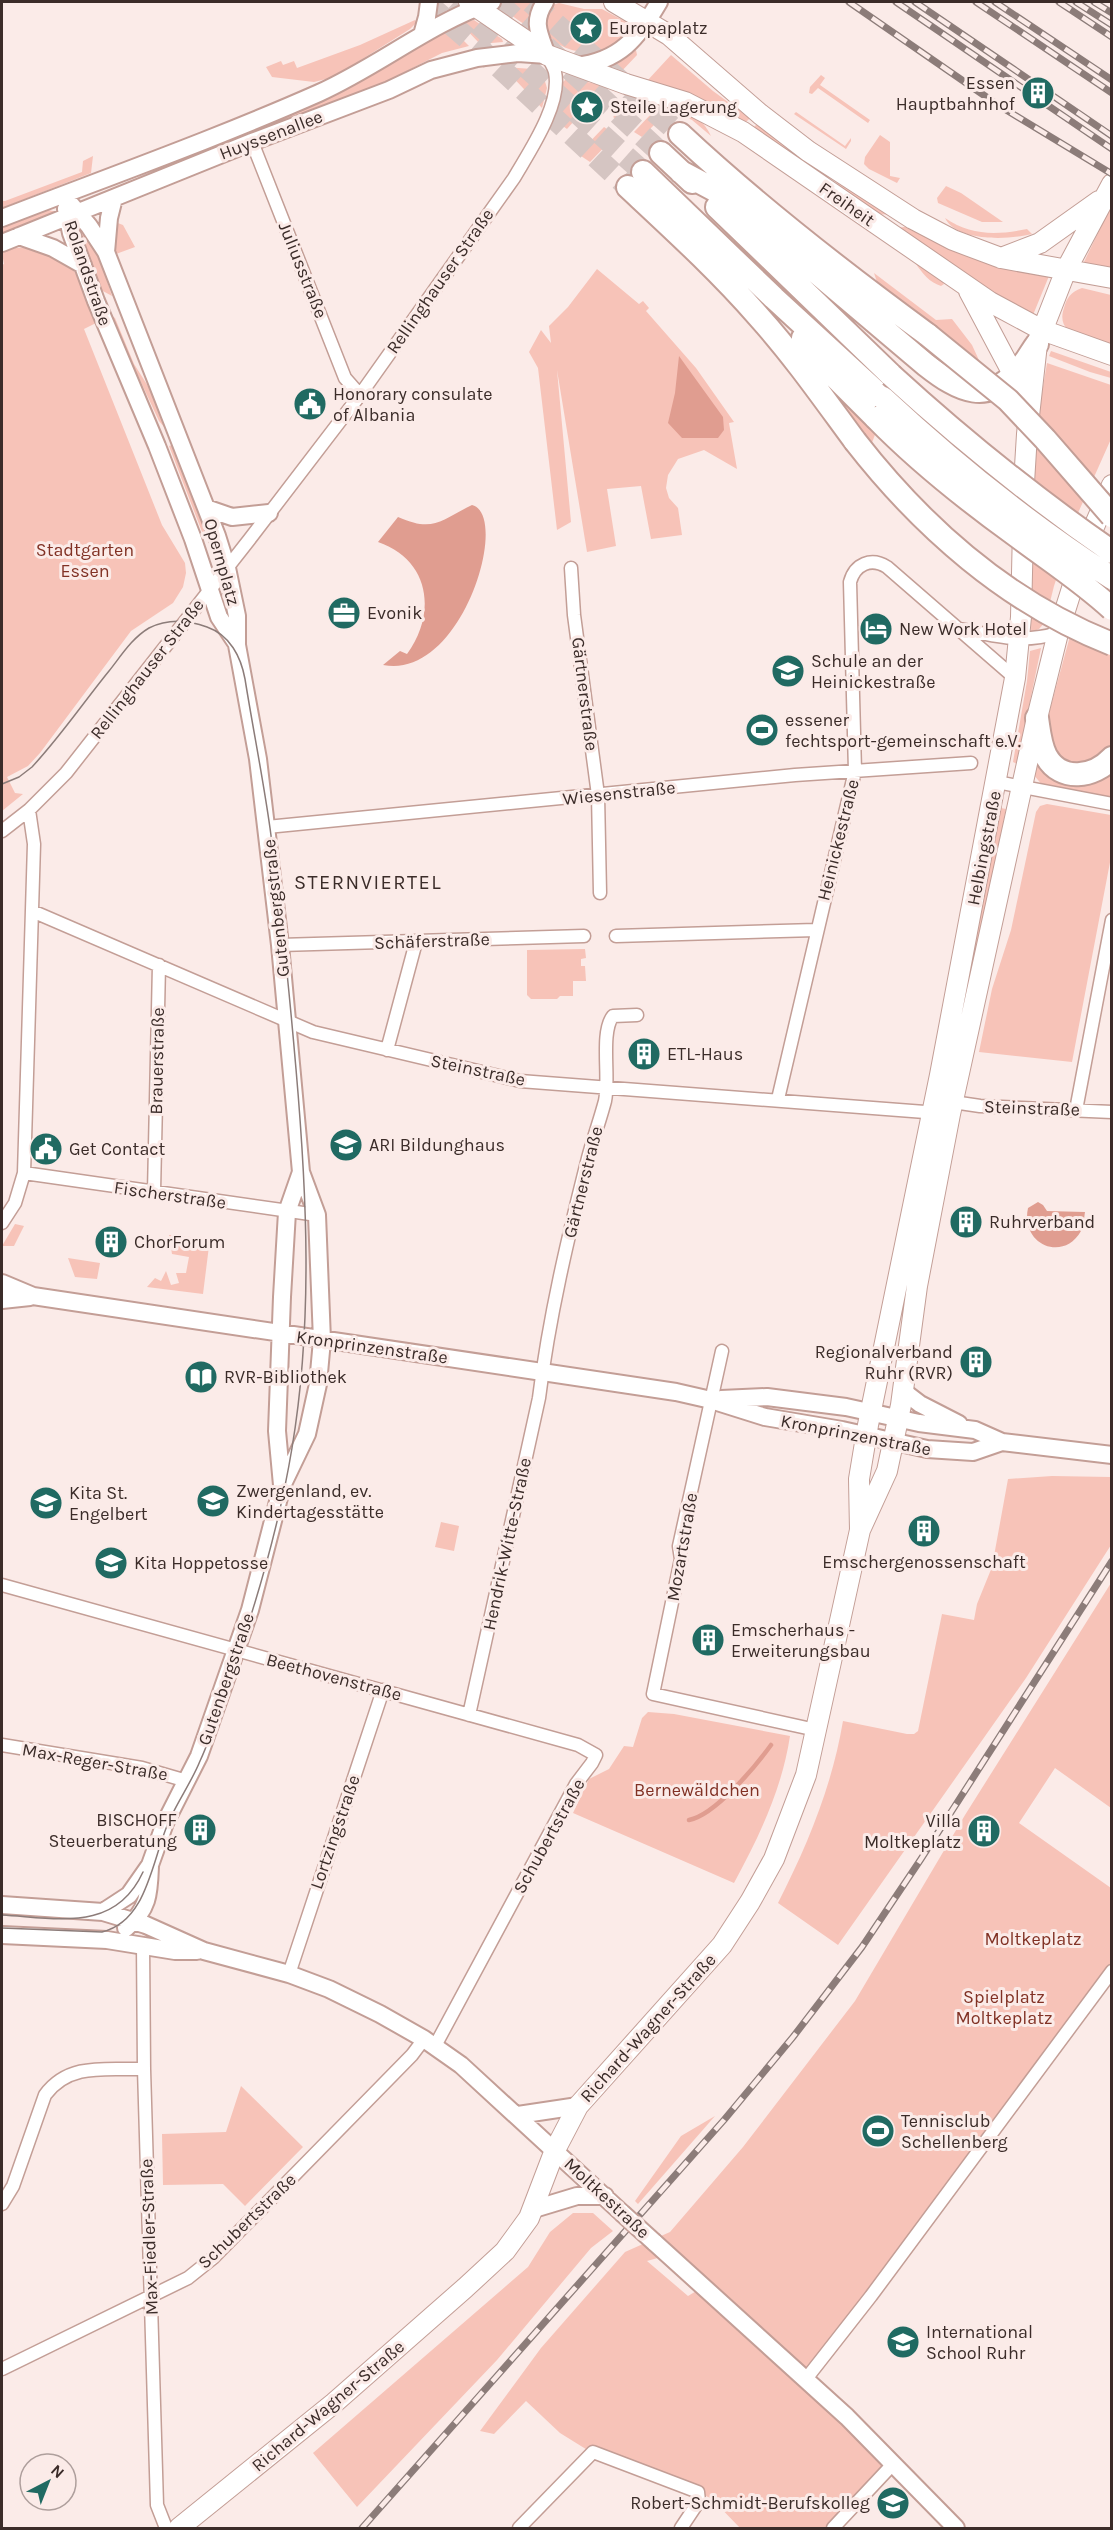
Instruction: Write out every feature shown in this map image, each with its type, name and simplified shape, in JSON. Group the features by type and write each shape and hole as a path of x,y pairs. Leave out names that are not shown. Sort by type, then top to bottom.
{"highway":[{"path":"680,134 752,199 1008,400 1112,516"},
{"path":"661,153 891,375 984,457 1056,513 1112,552"},
{"path":"681,172 726,196 917,358 963,389 978,392 997,387 1015,374 1040,337"},
{"path":"1112,609 910,453 879,408 774,298 636,180 793,355 855,441 905,501 953,547 999,582 1051,616 1112,644"},
{"path":"879,408 1043,531 1112,578"},
{"path":"1037,718 1045,753 1059,769 1071,774 1085,774 1100,768 1112,758"}],"main road":[{"name":"Freiheit","path":"614,2 669,35 760,114 837,171 914,219 952,240 1001,258 1112,278"},
{"name":"Freiheit","path":"479,3 547,55 685,102 743,132 968,288 1010,314 1040,337 1112,355"},
{"path":"1001,258 1040,243 1108,190"},
{"name":"Helbingstraße","path":"896,1430 996,782 1015,678 1019,640 1023,482 1029,409 1040,337 1066,270 1108,190"},
{"path":"968,288 1015,374 1029,409"},
{"name":"Helbingstraße","path":"868,1424 1058,633 1084,550 1112,485"},
{"name":"Richard-Wagner-Straße","path":"179,2529 292,2439 482,2273 514,2240 534,2209 555,2150 578,2106 701,1970 722,1945 750,1902 774,1859 806,1775 860,1530 859,1479 868,1424"},
{"name":"Richard-Wagner-Straße","path":"860,1530 882,1487 896,1430"}],"street":[{"path":"422,35 429,2"},
{"path":"545,2 537,17 538,30 547,55"},
{"path":"576,66 609,59 634,39 659,2"},
{"name":"Huyssenallee","path":"2,218 96,183 320,92 363,72 479,3"},
{"name":"Huyssenallee","path":"2,243 454,63 518,53 547,55"},
{"name":"Rellinghauser Straße","path":"2,831 29,810 66,773 227,568 360,394 514,178 542,127 555,88 555,72 547,55"},
{"name":"Juliusstraße","path":"252,142 345,378 360,394"},
{"name":"Rolandstraße","path":"63,195 73,215 106,252 206,508"},
{"path":"106,252 109,218 114,198"},
{"name":"Rolandstraße","path":"73,215 71,233 96,301 194,539"},
{"path":"19,236 53,248 83,266"},
{"path":"96,301 124,302"},
{"path":"206,508 232,517 269,513"},
{"name":"Opernplatz","path":"206,508 227,568 237,616 237,645"},
{"name":"Opernplatz","path":"194,539 219,617 237,645"},
{"name":"Heinickestraße","path":"778,1099 855,771 850,582 852,575 867,562 882,564 958,629"},
{"name":"Gärtnerstraße","path":"571,568 574,615 598,795 600,893"},
{"path":"958,629 1019,640 1037,640 1058,633"},
{"path":"958,629 1015,678"},
{"name":"Gutenbergstraße","path":"103,1912 129,1895 150,1865 165,1823 199,1756 262,1569 282,1486 307,1434 318,1384 322,1340 317,1215 301,1172 267,827 255,736 237,645"},
{"name":"Wiesenstraße","path":"267,827 795,775 971,763"},
{"path":"996,782 1112,804"},
{"path":"2,1223 15,1203 24,1173 34,843 29,810"},
{"name":"Steinstraße","path":"32,911 314,1032 520,1081 945,1109 980,1106 1112,1112"},
{"path":"1076,1110 1112,920"},
{"path":"616,936 816,930"},
{"name":"Schäferstraße","path":"280,945 584,936"},
{"path":"387,1050 416,942"},
{"name":"Brauerstraße","path":"154,1192 159,965"},
{"name":"Gärtnerstraße","path":"542,1372 544,1349 561,1271 606,1087 607,1030 614,1016 637,1015"},
{"name":"Gutenbergstraße","path":"282,1486 276,1431 287,1212 301,1172"},
{"name":"Fischerstraße","path":"24,1173 317,1215"},
{"name":"Kronprinzenstraße","path":"2,1283 33,1296 542,1372 711,1400 765,1418 868,1424 896,1430 927,1449 962,1452 982,1450 1002,1442"},
{"name":"Kronprinzenstraße","path":"2,1300 33,1296"},
{"path":"711,1400 723,1351"},
{"name":"Hendrik-Witte-Straße","path":"469,1715 532,1430 542,1372"},
{"path":"903,1391 920,1404 948,1417 964,1428"},
{"name":"Kronprinzenstraße","path":"711,1400 767,1397 896,1430 964,1428 981,1431 1002,1442 1112,1455"},
{"name":"Mozartstraße","path":"711,1400 679,1546 681,1559 653,1694 816,1730"},
{"name":"Beethovenstraße","path":"2,1585 578,1745 596,1755"},
{"name":"Lortzingstraße","path":"289,1974 383,1690"},
{"name":"Max-Reger-Straße","path":"2,1745 142,1768 188,1781"},
{"name":"Schubertstraße","path":"2,2369 188,2278 213,2258 412,2055 429,2042 576,1784 596,1755"},
{"name":"Gutenbergstraße","path":"150,1865 149,1896 164,1932"},
{"name":"Gutenbergstraße","path":"135,1921 149,1896"},
{"name":"Moltkestraße","path":"2,1905 103,1912 135,1921 204,1951 289,1974 329,1989 429,2042 470,2073 518,2115 622,2213 806,2379 956,2529"},
{"path":"107,1940 135,1921"},
{"name":"Moltkestraße","path":"2,1935 107,1940 143,1944 175,1951 204,1951"},
{"name":"Max-Fiedler-Straße","path":"143,1944 144,2069 157,2505 166,2529"},
{"path":"806,2379 871,2296 1112,1971"},
{"path":"2,2204 13,2186 45,2095 55,2082 79,2071 144,2069"},
{"path":"518,2115 578,2106"},
{"path":"534,2209 577,2196 605,2196"},
{"path":"519,2529 593,2452 698,2492 699,2501 681,2529"},
{"path":"833,2529 893,2464"}],"green space":[{"path":"516,2 533,2 528,17 528,27 501,8"},
{"name":"Europaplatz","path":"559,3 584,9 602,9 626,22 628,31 618,43 604,50 587,52 571,49 557,43 548,33 545,20 552,5"},
{"path":"415,20 417,22 410,29 334,77 314,82 272,77 266,67 281,61 283,65 294,61 297,68 360,45"},
{"path":"474,20 503,42 480,44 461,24"},
{"path":"452,29 469,46 442,53 387,81 226,146 224,143 343,90"},
{"path":"636,50 637,55 619,74 609,67"},
{"path":"671,55 713,91 750,118 744,124 647,81"},
{"path":"503,67 532,69 543,75 547,88 542,108"},
{"path":"821,75 825,78 820,85 870,120 868,123 818,88 812,94 809,93 810,87"},
{"path":"568,77 607,87 599,95 602,98 587,115 582,112 567,129 553,119 563,82"},
{"path":"630,100 640,107 624,124 613,117"},
{"path":"682,110 699,120 711,136 692,120 677,113"},
{"path":"796,112 845,146 851,138 846,149 794,114"},
{"path":"651,114 659,120 642,137 634,132"},
{"path":"757,124 805,161 806,163 752,129"},
{"path":"604,127 616,135 590,162 578,154"},
{"path":"880,135 890,142 890,176 900,178 897,183 869,169 864,164 865,157"},
{"path":"93,156 91,173 2,208 2,201 82,172 83,161"},
{"path":"835,180 889,214 876,212 859,203"},
{"path":"946,186 961,193 1003,222 982,222 938,203 937,198"},
{"path":"1111,206 1111,268 1083,264"},
{"path":"43,209 58,212 2,234 2,225"},
{"path":"945,218 965,228 984,233 1027,229 1032,234 998,238 972,235 951,226"},
{"path":"115,222 123,225 135,247 116,254 119,263 114,254"},
{"path":"910,226 1049,276 1033,315 1000,299 898,228"},
{"path":"87,231 112,296 101,290 80,236"},
{"name":"Stadtgarten Essen","path":"27,247 62,259 83,284 98,322 84,329 162,525 185,563 186,573 183,587 173,603 131,631 40,753 28,766 7,777 15,793 23,794 2,811 2,265 4,264 2,253 15,248"},
{"path":"919,262 944,284 941,286 927,277 916,264"},
{"path":"597,269 639,304 643,301 649,308 646,311 696,368 734,422 729,423 737,469 704,450 678,459 668,475 666,488 669,498 678,508 682,535 651,539 641,486 607,489 616,546 587,552 557,370 571,522 557,530 538,368 529,352 541,330 551,343 549,326 568,307"},
{"path":"874,273 936,320 952,319 972,345 989,382 953,376 859,302 877,282"},
{"path":"1082,288 1111,295 1111,347 1076,335 1064,325 1062,318 1067,301 1072,293"},
{"path":"112,316 115,318 134,364 160,405 170,434 159,421"},
{"path":"1051,351 1111,372 1111,378 1049,356"},
{"path":"804,354 876,432 870,448"},
{"path":"1047,363 1111,385 1111,439 1078,513 1054,586 1045,622 1039,629 1031,632 1034,441"},
{"path":"175,444 210,534 204,537 169,446"},
{"path":"1070,636 1111,655 1111,746 1106,753 1084,766 1061,761 1046,735 1046,724"},
{"path":"1041,648 1017,764 1013,762 1030,651"},
{"path":"1032,763 1111,765 1111,802 1043,786 1033,774"},
{"path":"1047,804 1111,815 1111,857 1072,1062 979,1052 992,989 1011,930 1036,812 1040,806"},
{"path":"1001,808 1006,809 952,1072 947,1071"},
{"path":"585,949 586,958 581,959 581,966 585,966 586,981 573,981 573,996 560,996 557,999 531,999 527,995 527,950"},
{"path":"15,1224 24,1226 14,1246 2,1246"},
{"path":"169,1235 201,1238 201,1245 209,1246 203,1294 147,1287 155,1278 161,1281 166,1271 171,1285 179,1283 176,1273 186,1273 189,1257 172,1254"},
{"path":"68,1258 100,1263 97,1279 75,1277"},
{"path":"1052,1476 1111,1477 1111,1545 1026,1678 838,1945 778,1903 799,1859 826,1792 843,1721 907,1734 914,1734 918,1731 942,1614 974,1620 977,1604 992,1567 1008,1479"},
{"path":"441,1522 459,1526 454,1551 435,1547"},
{"path":"1111,1583 1111,1808 1055,1768 1019,1823 1111,1888 1111,1965 806,2378 668,2255 647,2261 688,2296 703,2287 891,2464 832,2528 740,2528 713,2500 696,2490 589,2451 560,2433 526,2401 494,2434 480,2431 541,2348 625,2252 670,2232 743,2147 855,2001 965,1815"},
{"name":"Bernewäldchen","path":"648,1712 674,1714 790,1736 775,1794 734,1883 573,1813 589,1779 609,1769 624,1746 633,1747 642,1718"},
{"path":"241,2086 303,2147 245,2206 223,2184 163,2185 162,2134 226,2132"},
{"path":"715,2116 638,2204 635,2201 681,2136"},
{"path":"573,2213 593,2213 613,2231 591,2248 497,2360 357,2507 313,2453 528,2267 550,2232"}],"shaded area":[{"path":"679,356 723,417 724,430 718,438 682,438 668,423 675,393"},
{"path":"472,505 483,515 486,536 482,564 472,595 456,624 436,648 411,663 383,665 400,651 407,654 422,622 425,605 418,575 409,561 395,550 378,542 398,517 420,524 437,523"},
{"path":"1038,1202 1047,1211 1085,1212 1082,1229 1073,1241 1064,1246 1054,1247 1037,1240 1030,1231 1027,1221 1028,1208"}],"waterway":[{"path":"689,1820 711,1809 722,1800 745,1777 771,1745"}],"tunnel":[{"path":"425,2 481,50 628,187"},
{"path":"454,2 643,172"},
{"path":"497,2 661,153"},
{"path":"531,2 680,134"}],"tram line":[{"path":"2,784 19,777 32,767 127,648 149,628 170,622 192,623 207,627 222,635 233,648 241,663 245,679 278,888 300,1116 306,1258 299,1401 287,1478 266,1566 212,1731 197,1768 170,1819 147,1885 130,1915 118,1926 102,1932 2,1928"},
{"path":"2,1915 63,1919 83,1918 101,1913 117,1905 131,1891 143,1872"}],"railway":[{"path":"849,2 998,105 1112,174"},
{"path":"896,2 1112,149"},
{"path":"915,2 1112,136"},
{"path":"976,2 1112,93"},
{"path":"995,2 1112,80"},
{"path":"1059,2 1112,37"},
{"path":"1076,2 1112,25"},
{"path":"1094,2 1112,13"},
{"path":"362,2528 724,2120 793,2037 862,1947 921,1859 1112,1561"}],"place":[{"name":"Europaplatz","path":"586,28"},
{"name":"Essen Hauptbahnhof","path":"1038,93"},
{"name":"Steile Lagerung","path":"587,107"},
{"name":"Honorary consulate of Albania","path":"310,404"},
{"name":"Evonik","path":"344,613"},
{"name":"New Work Hotel","path":"876,629"},
{"name":"Schule an der Heinickestraße","path":"788,671"},
{"name":"essener fechtsport-gemeinschaft e.V.","path":"762,730"},
{"name":"ETL-Haus","path":"644,1054"},
{"name":"ARI Bildunghaus","path":"346,1145"},
{"name":"Get Contact","path":"46,1149"},
{"name":"Ruhrverband","path":"966,1222"},
{"name":"ChorForum","path":"111,1242"},
{"name":"Regionalverband Ruhr (RVR)","path":"976,1362"},
{"name":"RVR-Bibliothek","path":"201,1377"},
{"name":"Zwergenland, ev. Kindertagesstätte","path":"213,1501"},
{"name":"Kita St. Engelbert","path":"46,1503"},
{"name":"Emschergenossenschaft","path":"924,1531"},
{"name":"Kita Hoppetosse","path":"111,1563"},
{"name":"Emscherhaus - Erweiterungsbau","path":"708,1640"},
{"name":"BISCHOFF Steuerberatung","path":"200,1830"},
{"name":"Villa Moltkeplatz","path":"984,1831"},
{"name":"Tennisclub Schellenberg","path":"878,2131"},
{"name":"International School Ruhr","path":"903,2342"},
{"name":"Robert-Schmidt-Berufskolleg","path":"893,2503"}],"district":[{"name":"STERNVIERTEL","path":"368,882"}],"park label":[{"name":"Moltkeplatz","path":"1033,1939"},
{"name":"Spielplatz Moltkeplatz","path":"1004,2007"}]}
